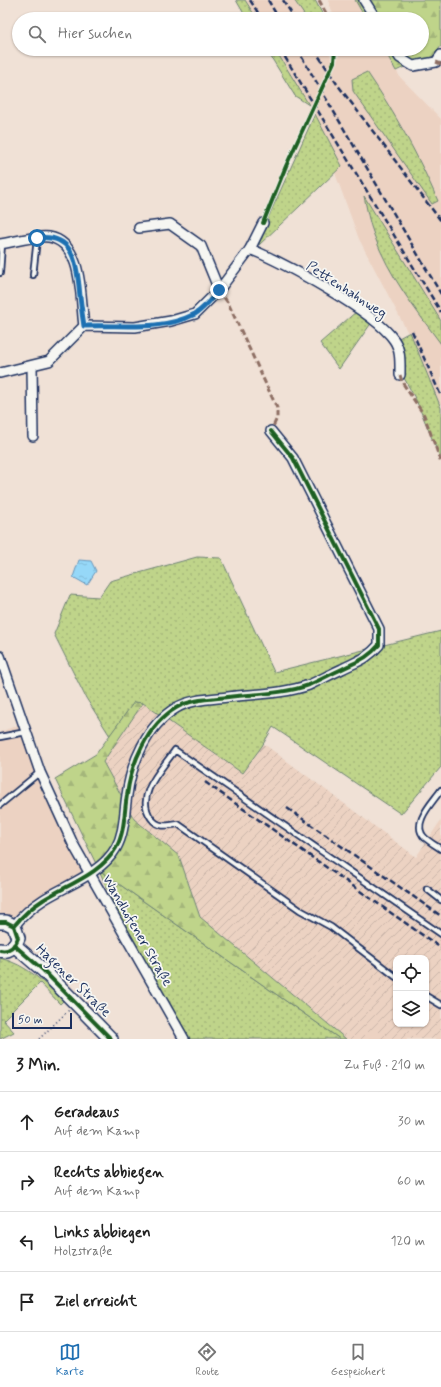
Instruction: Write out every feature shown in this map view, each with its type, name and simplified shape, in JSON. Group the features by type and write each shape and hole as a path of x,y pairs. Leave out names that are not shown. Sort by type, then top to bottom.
{"main road":[{"path":"0,922 6,922 14,926"},
{"name":"Hagener Straße","path":"0,950 10,949 14,946 18,933 14,926"},
{"name":"Hagener Straße","path":"14,946 43,970 111,1039"}],"street":[{"path":"364,0 372,12"},
{"path":"399,56 413,66 436,62 441,55"},
{"path":"0,373 49,361 84,326 101,325 135,327 171,321 195,314 219,290 250,248 263,223"},
{"path":"138,228 170,224 201,246 219,290"},
{"path":"1,244 49,237 66,245 71,250 77,268 84,326"},
{"name":"Pettenhahnweg","path":"250,248 269,256 310,280 378,323 394,340 401,357 400,375"},
{"path":"32,366 33,436"},
{"path":"14,926 21,918 42,901 90,873 104,862 115,850 122,838 127,793 134,767 146,739 158,722 176,708 196,701 287,690 308,685 369,656 379,645 379,629 297,465 271,431"},
{"name":"Wandhofener Straße","path":"0,656 40,772 73,844 184,1039"}],"lane":[{"path":"33,275 37,238"},
{"path":"0,273 1,244"},
{"path":"0,737 26,732"},
{"path":"393,975 331,926 300,910 178,824 165,827 154,822 148,813 145,803 146,792 175,750 441,934"},
{"path":"0,805 40,772"},
{"path":"441,790 421,817 420,828 424,838 441,849"},
{"path":"427,889 441,900"},
{"path":"429,998 441,1005"}],"path":[{"path":"39,1039 76,1003"}],"shaded area":[{"path":"245,0 294,0 302,12 253,12"},
{"path":"328,0 355,0 362,12 332,12"},
{"path":"279,56 331,56 336,63 339,56 388,56 400,77 441,119 441,408 410,332 408,333 359,239 335,173 342,166 315,114"},
{"path":"143,703 242,773 264,744 416,857 441,820 441,1039 346,1039 200,917 179,856 134,819 103,762"},
{"path":"21,724 87,875 8,919 0,918 0,732"}],"green space":[{"path":"236,0 245,0 253,12 243,12"},
{"path":"294,0 315,0 321,12 302,12"},
{"path":"355,0 441,0 441,46 433,57 415,62 396,71 388,56 429,56 429,12 362,12"},
{"path":"270,56 279,56 309,105 295,96"},
{"path":"367,72 406,135 438,201 432,204 353,91 352,79"},
{"path":"315,114 342,166 259,245 259,238"},
{"path":"364,196 441,321 441,344 403,292 387,264 372,230"},
{"path":"357,311 372,322 339,369 320,343"},
{"path":"410,332 441,408 441,460 416,400 403,376 395,340"},
{"path":"197,557 221,558 274,672 441,631 441,767 401,814 273,727 262,746 242,773 143,703 110,736 86,698 54,634 70,595 99,597 110,581"},
{"path":"134,702 143,703 103,762 134,819 179,856 200,917 346,1039 340,1039 99,870 55,779 96,754"},
{"path":"99,870 340,1039 189,1039 130,941"},
{"path":"0,958 19,965 27,970 42,981 63,1001 60,1004 40,983 3,1020 14,1032 0,1039"}],"water":[{"path":"79,560 91,561 96,571 87,585 73,577"}],"railway":[{"path":"250,0 258,12"},
{"path":"268,0 275,12"},
{"path":"283,0 291,12"},
{"path":"284,56 441,312"},
{"path":"301,56 441,294"},
{"path":"319,56 337,84 441,221"},
{"path":"412,331 441,396"},
{"path":"205,782 441,948"},
{"path":"287,808 441,916"}],"marked path":[{"path":"319,0 325,12"},
{"path":"436,62 441,64"},
{"path":"219,290 228,303 277,408 277,418 271,431"},
{"path":"400,375 402,382 424,415 441,462"}],"cycle path":[{"path":"263,223 286,166 334,62 334,56"},
{"path":"14,926 27,912 39,903 52,894 83,878 102,865 110,857 121,836 129,783 137,758 149,735 166,715 182,705 195,701 279,692 309,685 362,659 370,654 379,645 379,629 293,458 271,431"},
{"path":"0,922 6,922 14,926 18,938 11,948 0,950"},
{"path":"14,945 43,970 111,1039"}],"route":[{"path":"37,238 49,237 59,240 71,250 77,268 84,326 101,325 135,327 171,321 195,314 207,304 219,290"}]}
